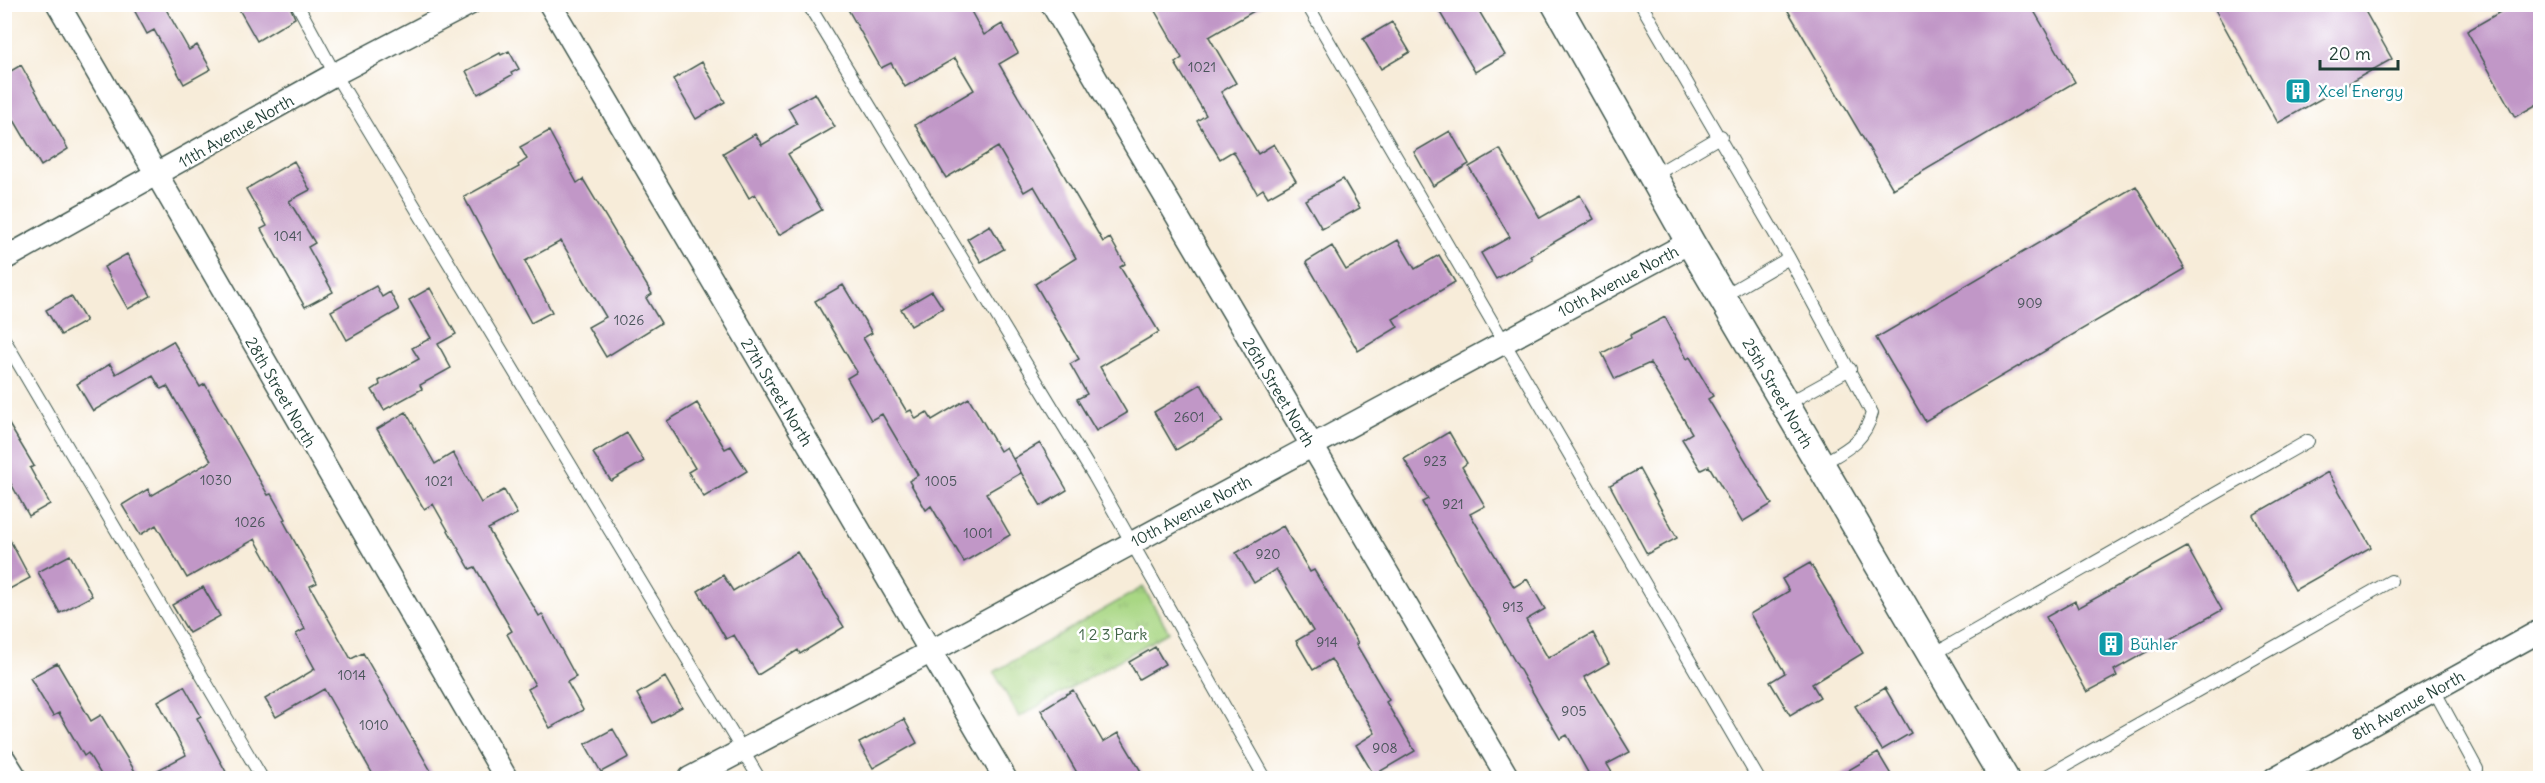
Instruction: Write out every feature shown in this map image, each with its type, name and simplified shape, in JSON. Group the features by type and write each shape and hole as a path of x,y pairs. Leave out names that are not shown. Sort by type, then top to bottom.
{"street":[{"name":"28th Street North","path":"58,4 506,778"},
{"name":"11th Avenue North","path":"4,258 156,176 335,74 469,4"},
{"name":"27th Street North","path":"550,4 1005,778"},
{"name":"26th Street North","path":"1052,4 1508,778"},
{"name":"25th Street North","path":"1556,4 1690,242 2004,778"},
{"name":"10th Avenue North","path":"690,778 930,652 1690,242"},
{"name":"8th Avenue North","path":"2276,778 2541,631"},
{"path":"4,759 16,778"}],"lane":[{"path":"297,4 335,74 759,778"},
{"path":"808,4 1094,476 1265,778"},
{"path":"1307,4 1758,778"},
{"path":"1641,4 1721,136 1790,258 1872,413 1868,427 1856,443 1820,465"},
{"path":"1653,176 1721,136"},
{"path":"1722,297 1790,258"},
{"path":"4,339 262,778"},
{"path":"1785,405 1850,369"},
{"path":"1932,655 2308,441"},
{"path":"2043,778 2391,581"},
{"path":"2434,690 2478,769"}],"green space":[{"name":"1 2 3 Park","path":"1143,587 1169,632 1019,717 994,672"}],"building":[{"path":"131,4 163,4 189,50 197,45 211,69 184,84 154,30 147,34"},
{"path":"236,4 289,4 295,18 257,41"},
{"path":"845,4 967,4 984,35 1002,24 1018,53 999,64 1103,242 1110,238 1125,264 1120,267 1159,332 1100,367 1127,413 1096,431 1077,399 1087,394 1070,364 1079,359 1035,284 1076,258 1034,186 1024,192 998,147 946,178 915,125 974,90 955,58 905,87 891,63 881,68"},
{"path":"1151,4 1266,4 1209,37 1236,83 1221,92 1258,154 1274,144 1296,181 1268,197 1263,189 1257,193 1233,151 1220,159 1197,121 1206,115 1175,63 1182,58"},
{"path":"1435,4 1475,4 1505,55 1475,72"},
{"path":"1784,4 2030,4 2075,82 1893,189"},
{"name":"Xcel Energy","path":"2212,4 2361,4 2392,59 2278,123"},
{"path":"2514,4 2541,4 2541,102 2515,117 2467,31"},
{"path":"1392,22 1410,52 1381,69 1363,39"},
{"path":"509,51 519,69 478,94 466,71 500,53 501,55"},
{"path":"702,62 725,102 696,119 673,79"},
{"path":"21,65 68,149 41,166 4,103 4,75"},
{"path":"815,93 835,127 788,154 822,210 779,235 755,194 749,198 723,153 755,134 762,145 797,124 788,108"},
{"path":"549,131 577,183 583,179 652,294 646,298 661,323 606,357 588,327 606,317 561,241 525,261 552,312 531,323 464,197 519,167 518,165 527,159 520,147"},
{"path":"1450,131 1469,164 1433,186 1414,152"},
{"path":"1500,149 1540,218 1580,195 1594,219 1530,256 1532,259 1496,279 1481,253 1510,237 1469,167"},
{"path":"294,161 310,190 289,201 315,243 308,247 333,292 305,307 261,229 267,226 246,189"},
{"path":"1343,179 1360,208 1322,229 1305,200"},
{"path":"2136,186 2185,269 1925,421 1876,338"},
{"path":"990,225 1004,249 981,262 967,239"},
{"path":"1398,240 1415,269 1439,255 1455,282 1393,319 1398,327 1358,351 1306,262 1332,246 1346,270"},
{"path":"127,254 151,296 128,309 104,267"},
{"path":"843,285 872,333 863,338 907,412 911,410 916,419 927,412 932,420 969,398 1000,451 1006,447 1021,473 986,493 1010,535 964,562 931,506 926,510 909,481 918,475 882,414 871,420 847,378 857,372 815,301"},
{"path":"376,286 382,297 390,292 399,310 347,340 331,311"},
{"path":"430,288 456,334 438,344 451,368 420,385 422,389 384,410 372,390 380,385 379,381 419,359 412,348 431,338 409,300"},
{"path":"932,291 943,308 911,326 901,309"},
{"path":"71,296 86,321 61,335 46,310"},
{"path":"1665,317 1687,359 1690,357 1713,396 1708,399 1772,504 1742,522 1709,466 1701,470 1682,439 1692,433 1650,363 1615,379 1602,353"},
{"path":"173,341 200,387 205,384 268,495 271,494 285,519 283,520 317,583 310,586 351,659 363,653 435,778 375,778 324,689 276,717 265,699 315,669 296,634 305,629 255,539 187,578 156,525 140,535 122,505 148,489 151,496 211,461 167,386 161,389 153,376 93,411 77,384 110,364 116,374"},
{"path":"1201,384 1223,422 1176,450 1154,412"},
{"path":"697,403 725,449 731,446 747,471 704,497 688,472 695,468 667,421"},
{"path":"406,412 435,464 453,453 481,503 504,490 517,514 488,529 539,616 542,614 576,677 567,682 583,710 550,728 528,689 535,685 507,634 512,631 475,567 470,569 433,504 424,509 377,429"},
{"path":"4,416 34,466 30,468 50,504 29,516 4,471"},
{"path":"1449,432 1467,463 1462,467 1485,506 1470,514 1514,587 1527,579 1545,609 1526,620 1548,658 1593,633 1609,663 1584,677 1630,752 1607,764 1615,778 1591,778 1567,735 1560,739 1422,502 1428,499 1404,459"},
{"path":"627,433 644,461 611,481 593,453"},
{"path":"1040,443 1067,490 1041,506 1013,459"},
{"path":"1639,469 1677,538 1647,554 1610,485"},
{"path":"2328,472 2371,547 2295,590 2253,515"},
{"path":"1283,526 1310,572 1314,570 1358,643 1356,644 1389,700 1386,702 1415,751 1374,775 1356,745 1375,733 1331,659 1313,670 1296,641 1313,631 1276,569 1254,583 1236,553"},
{"path":"4,529 30,578 4,592"},
{"name":"Bühler","path":"2187,547 2222,610 2114,670 2117,676 2087,692 2046,617 2075,601 2078,608"},
{"path":"797,552 844,627 800,654 798,650 758,675 734,635 726,639 698,591 723,575 733,591"},
{"path":"70,555 92,596 60,613 38,572"},
{"path":"1810,563 1863,653 1812,684 1820,697 1790,715 1770,682 1785,673 1750,614 1789,591 1782,579"},
{"path":"203,587 220,616 189,633 172,605"},
{"path":"1155,647 1165,664 1139,679 1129,662"},
{"path":"57,663 91,721 101,715 139,778 103,778 88,753 84,756 59,713 53,716 30,678"},
{"path":"665,677 682,707 653,723 637,694"},
{"path":"184,686 201,716 197,718 226,772 215,778 143,778 186,755 158,701"},
{"path":"1885,688 1911,733 1882,750 1855,706"},
{"path":"1073,690 1103,742 1118,733 1145,778 1080,778 1041,710"},
{"path":"904,719 917,743 873,768 859,743"},
{"path":"613,729 629,757 601,772 585,744"},
{"path":"1878,753 1893,778 1835,778"}],"place":[{"name":"Xcel Energy","path":"2298,91"},
{"name":"Bühler","path":"2111,644"}]}
